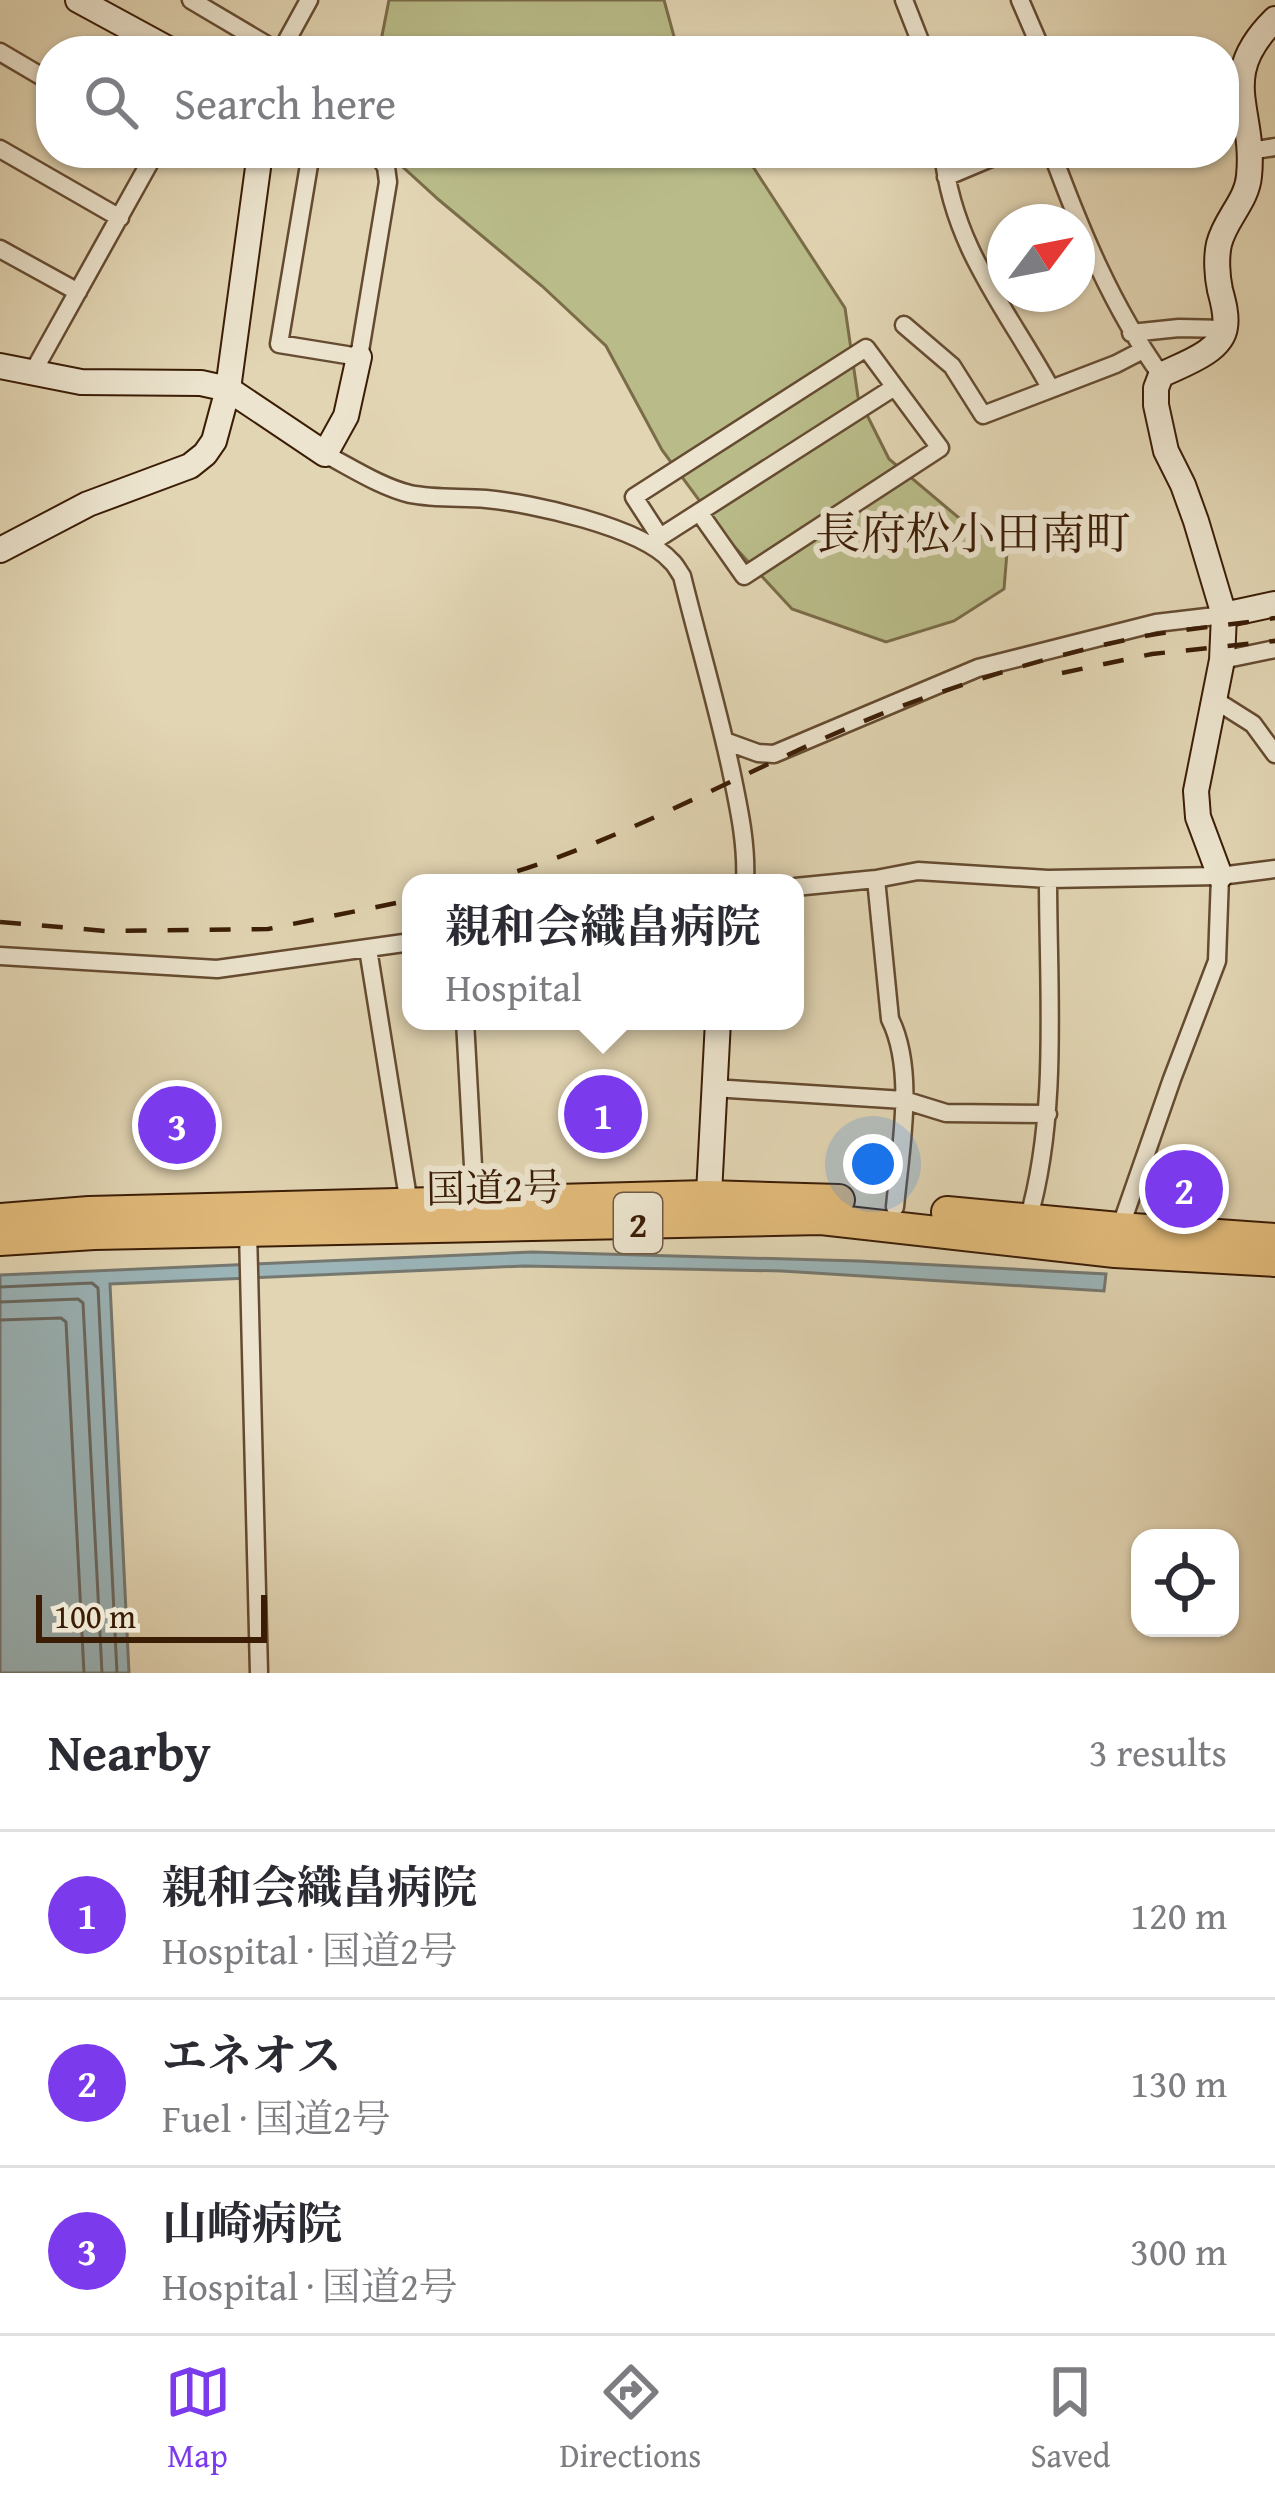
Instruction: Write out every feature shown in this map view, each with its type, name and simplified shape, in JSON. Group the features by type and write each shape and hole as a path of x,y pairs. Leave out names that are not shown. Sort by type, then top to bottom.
{"highway":[{"name":"国道2号","path":"0,1240 94,1234 248,1244 830,1198 1028,1220 1117,1240 1275,1239"},
{"name":"国道2号","path":"0,1219 88,1212 476,1202 708,1209 1117,1240 1275,1261"}],"street":[{"path":"78,0 144,36"},
{"path":"191,0 253,36"},
{"path":"288,36 310,0"},
{"path":"904,0 918,36"},
{"path":"1020,0 1036,36"},
{"path":"1117,1240 1217,961 1220,876 1198,817 1196,791 1222,660 1224,615 1196,520 1166,451 1156,388 1160,375 1219,342 1226,329 1218,246 1262,149 1241,104 1242,73 1246,56 1275,19"},
{"path":"0,52 36,73"},
{"path":"0,149 120,218"},
{"path":"33,372 147,168"},
{"path":"0,550 88,504 190,466 214,441 228,389 258,168"},
{"path":"308,168 279,344 359,357"},
{"path":"325,454 346,416 359,357 388,182 386,168"},
{"path":"945,168 950,202 981,275 1052,389"},
{"path":"946,177 968,168"},
{"path":"1058,168 1100,270 1131,333 1160,375"},
{"path":"0,249 78,292"},
{"path":"904,325 952,366 983,415 1143,350"},
{"path":"1131,333 1226,329"},
{"path":"699,512 744,576 940,448 866,348 634,496 654,541 682,576 725,742 745,840 745,874"},
{"path":"0,366 81,382 201,383 228,389 325,454 409,494 489,499 544,509 654,541"},
{"path":"654,541 893,388"},
{"path":"725,742 774,754 978,668 1156,623 1275,604"},
{"path":"1222,660 1275,649"},
{"path":"1215,700 1252,724 1275,754"},
{"path":"804,885 918,871 1048,879 1220,876 1275,868"},
{"path":"876,879 890,1019 898,1037 904,1100 896,1207"},
{"path":"1028,1220 1048,1114 1048,879"},
{"path":"0,956 217,969 402,943"},
{"path":"368,949 410,1204"},
{"path":"466,1030 476,1202"},
{"path":"708,1209 717,1030"},
{"path":"713,1088 904,1100 946,1113 1048,1114"},
{"path":"248,1244 259,1673"}],"green space":[{"path":"389,0 664,0 674,36 382,36"},
{"path":"404,168 754,168 845,308 858,397 889,459 1007,552 1004,589 954,621 886,642 792,609 730,542 662,450 606,346"}],"water":[{"path":"532,1252 1106,1274 1104,1291 782,1271 524,1266 110,1284 129,1673 0,1673 0,1275"}],"railway":[{"path":"507,874 590,845 863,722 970,682 1130,639 1275,618"},
{"path":"1062,673 1152,654 1275,641"},
{"path":"0,922 106,931 268,929 402,902"}],"place":[{"name":"親和会織畠病院","path":"603,1114"},
{"name":"山崎病院","path":"177,1125"},
{"name":"エネオス","path":"1184,1189"}],"district":[{"name":"長府松小田南町","path":"973,532"}]}
